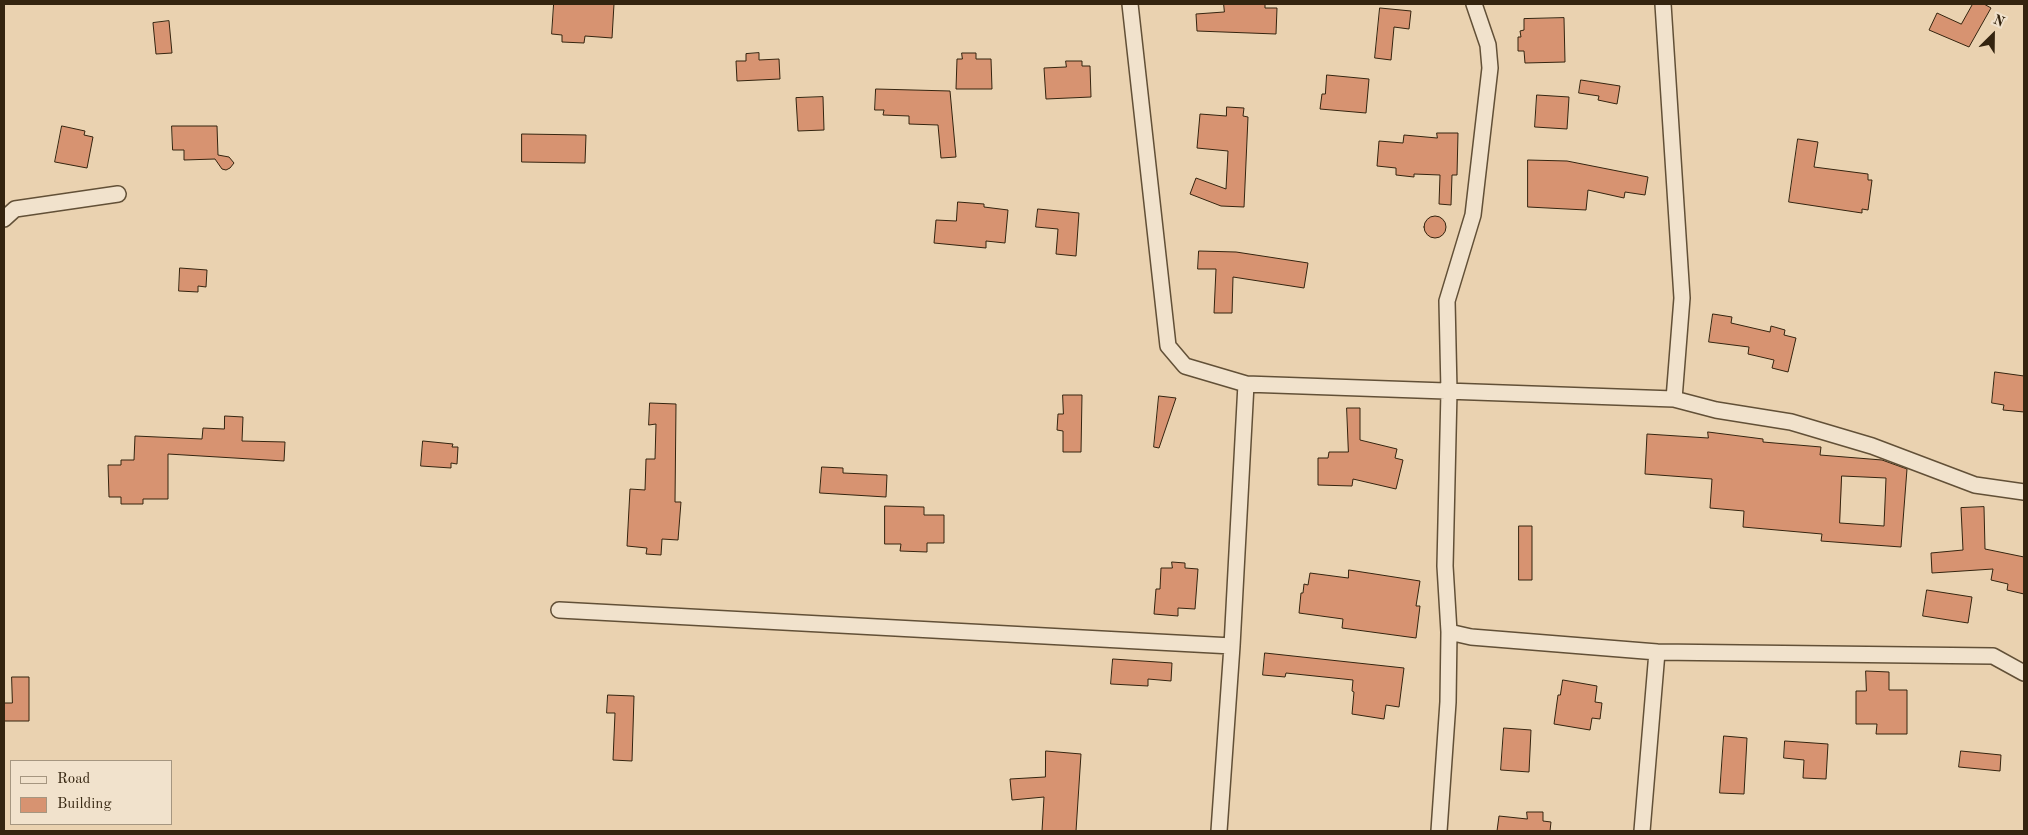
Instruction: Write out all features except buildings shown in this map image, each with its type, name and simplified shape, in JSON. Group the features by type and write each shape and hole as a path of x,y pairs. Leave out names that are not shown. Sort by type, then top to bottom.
{"street":[{"path":"1130,4 1168,346 1185,366 1246,384 1674,399 1716,410 1791,422 1872,446 1975,486 2024,492"},
{"path":"1439,831 1448,702 1449,632 1445,566 1449,391 1447,301 1473,215 1490,68 1488,45 1474,4"},
{"path":"1663,4 1682,298 1674,399"},
{"path":"4,219 15,209 118,194"},
{"path":"1219,831 1232,646 1246,384"},
{"path":"559,610 1232,646"},
{"path":"1449,632 1471,637 1657,652 1993,656 2024,673"},
{"path":"1642,831 1657,652"}]}
